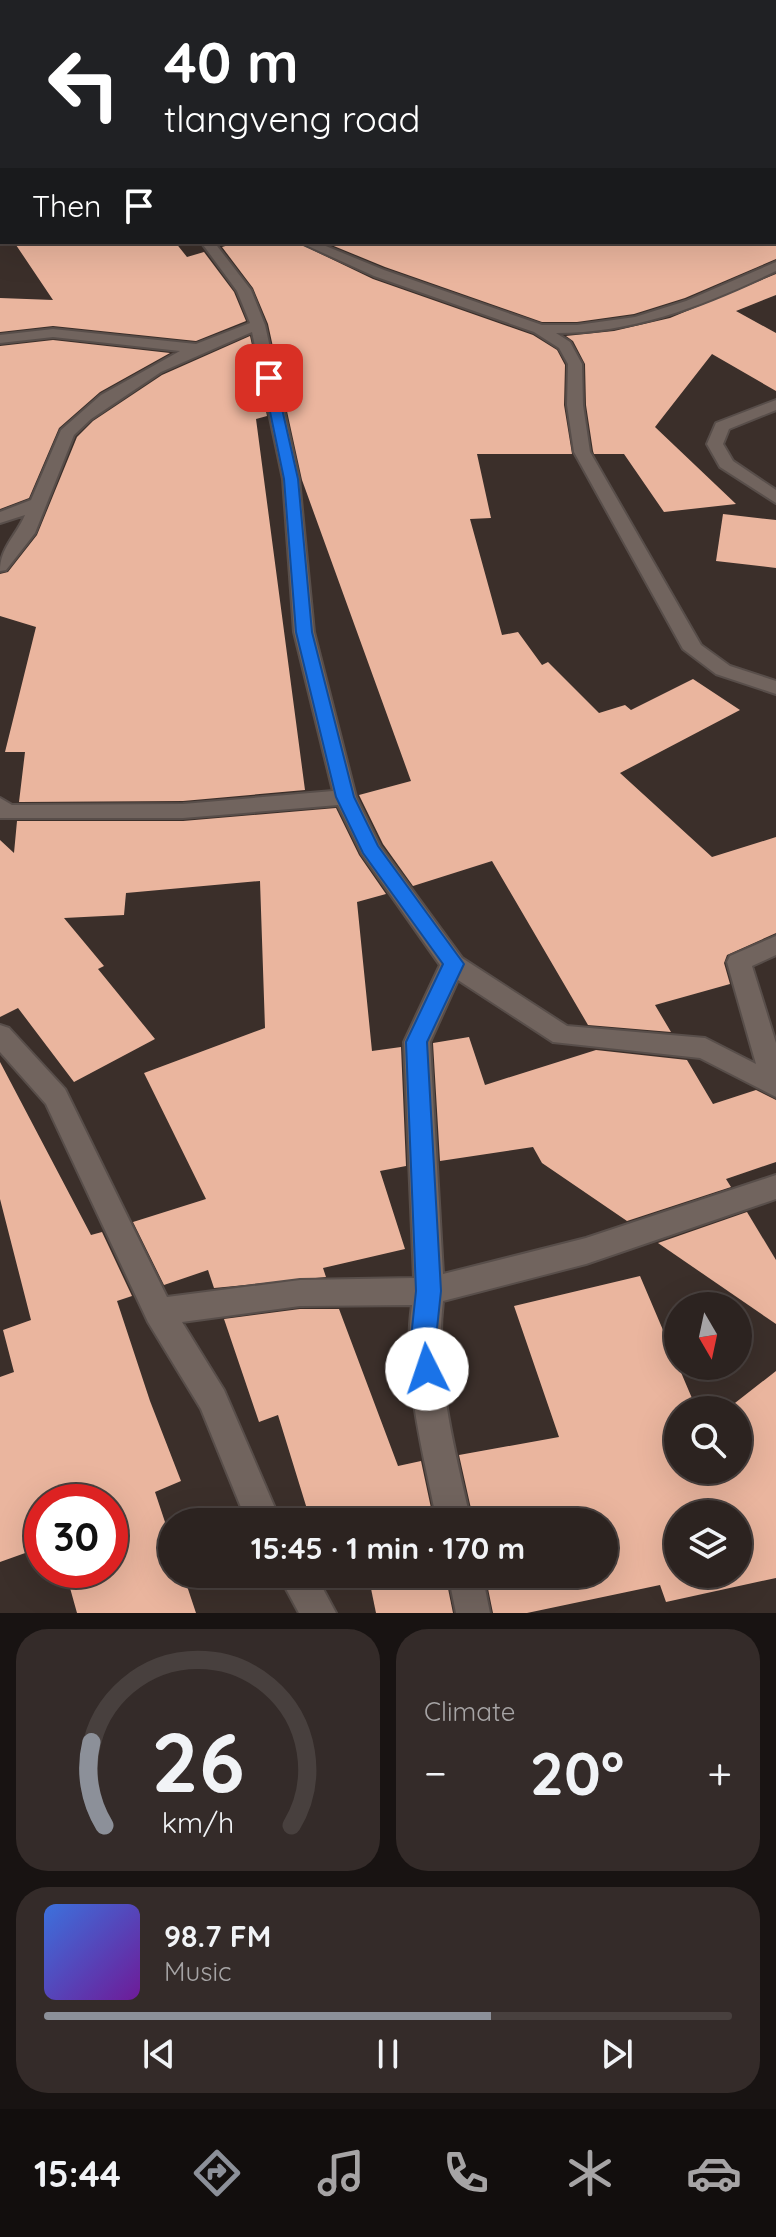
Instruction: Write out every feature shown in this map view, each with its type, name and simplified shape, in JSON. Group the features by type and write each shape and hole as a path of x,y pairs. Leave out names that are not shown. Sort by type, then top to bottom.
{"street":[{"path":"209,244 244,290 258,325 291,479 304,632 345,797 370,849 453,964 562,1035 705,1048 776,1087"},
{"path":"310,244 379,273 539,329 565,345 575,364 575,405 582,452 693,649 723,670 776,688"},
{"path":"539,329 586,331 624,325 675,311 776,266"},
{"path":"0,566 26,533 67,433 77,422 118,393 194,348 258,325"},
{"path":"0,339 53,333 194,348"},
{"path":"776,405 722,426 715,444 726,464 776,498"},
{"path":"0,518 37,504"},
{"path":"0,805 6,812 183,811 345,797"},
{"path":"776,945 739,962 776,1087"},
{"path":"451,1508 435,1432 423,1338 429,1291 417,1042 453,964"},
{"path":"0,1035 56,1097 159,1312 213,1400 258,1508"},
{"path":"159,1312 300,1293 429,1291 586,1251 776,1187"},
{"path":"304,1588 319,1613"},
{"path":"468,1588 473,1613"}],"building":[{"path":"15,244 177,244 187,257 204,252 234,292 246,321 196,341 53,326 0,332 0,298 53,300"},
{"path":"232,244 300,244 373,279 533,335 557,350 565,365 564,405 572,454 477,454 491,518 470,519 502,635 518,632 542,665 548,662 599,713 625,705 631,710 693,679 740,710 620,773 712,857 776,837 776,933 727,955 724,963 730,984 655,1005 671,1032 588,1025 492,861 413,886 383,844 359,795 411,781 302,480 268,324 253,288 222,247"},
{"path":"329,244 776,244 776,259 685,298 634,314 577,322 542,322"},
{"path":"776,274 776,295 736,311 776,333 776,391 712,354 655,427 736,504 664,512 624,454 594,454 586,405 585,364 573,341 566,336 614,331 670,318"},
{"path":"250,336 267,416 256,419 305,790 183,801 19,802 25,752 5,752 36,627 0,616 0,574 8,572 37,535 77,437 93,421 162,375"},
{"path":"53,340 170,353 100,392 59,428 29,498 0,509 0,346"},
{"path":"723,514 776,520 776,568 716,561"},
{"path":"336,808 359,855 386,894 357,902 372,1051 401,1047 406,1166 380,1171 405,1249 323,1268 326,1277 214,1288 208,1270 164,1285 133,1222 206,1199 144,1073 265,1028 260,881 126,893 124,915 64,918 104,966 98,969 155,1039 74,1082 18,1008 0,1017 0,840 14,853 17,821 183,821"},
{"path":"469,1037 485,1085 596,1050 687,1060 713,1104 756,1090 776,1100 776,1162 726,1179 731,1187 627,1221 542,1163 533,1147 440,1161 433,1043"},
{"path":"0,1062 91,1235 102,1232 132,1296 117,1301 150,1401 181,1481 155,1492 160,1508 158,1588 188,1588 196,1613 77,1613 70,1588 128,1588 128,1484 24,1484 24,1553 0,1562 0,1377 14,1372 3,1330 31,1320 0,1199"},
{"path":"747,1212 776,1260 776,1324 752,1308 752,1292 729,1292 658,1243"},
{"path":"640,1276 664,1332 664,1380 684,1380 691,1396 664,1396 664,1484 752,1484 752,1396 744,1396 776,1371 776,1578 752,1583 752,1500 664,1500 664,1588 730,1588 666,1602 660,1585 527,1613 493,1613 488,1588 618,1588 618,1508 471,1508 459,1455 559,1437 514,1306"},
{"path":"300,1309 339,1309 398,1466 421,1461 431,1508 307,1508 278,1415 259,1422 224,1319"},
{"path":"371,1588 448,1588 453,1613 376,1613"}],"route":[{"path":"269,378 291,479 304,632 345,797 370,849 453,964 417,1042 429,1291 423,1338 427,1369"}]}
